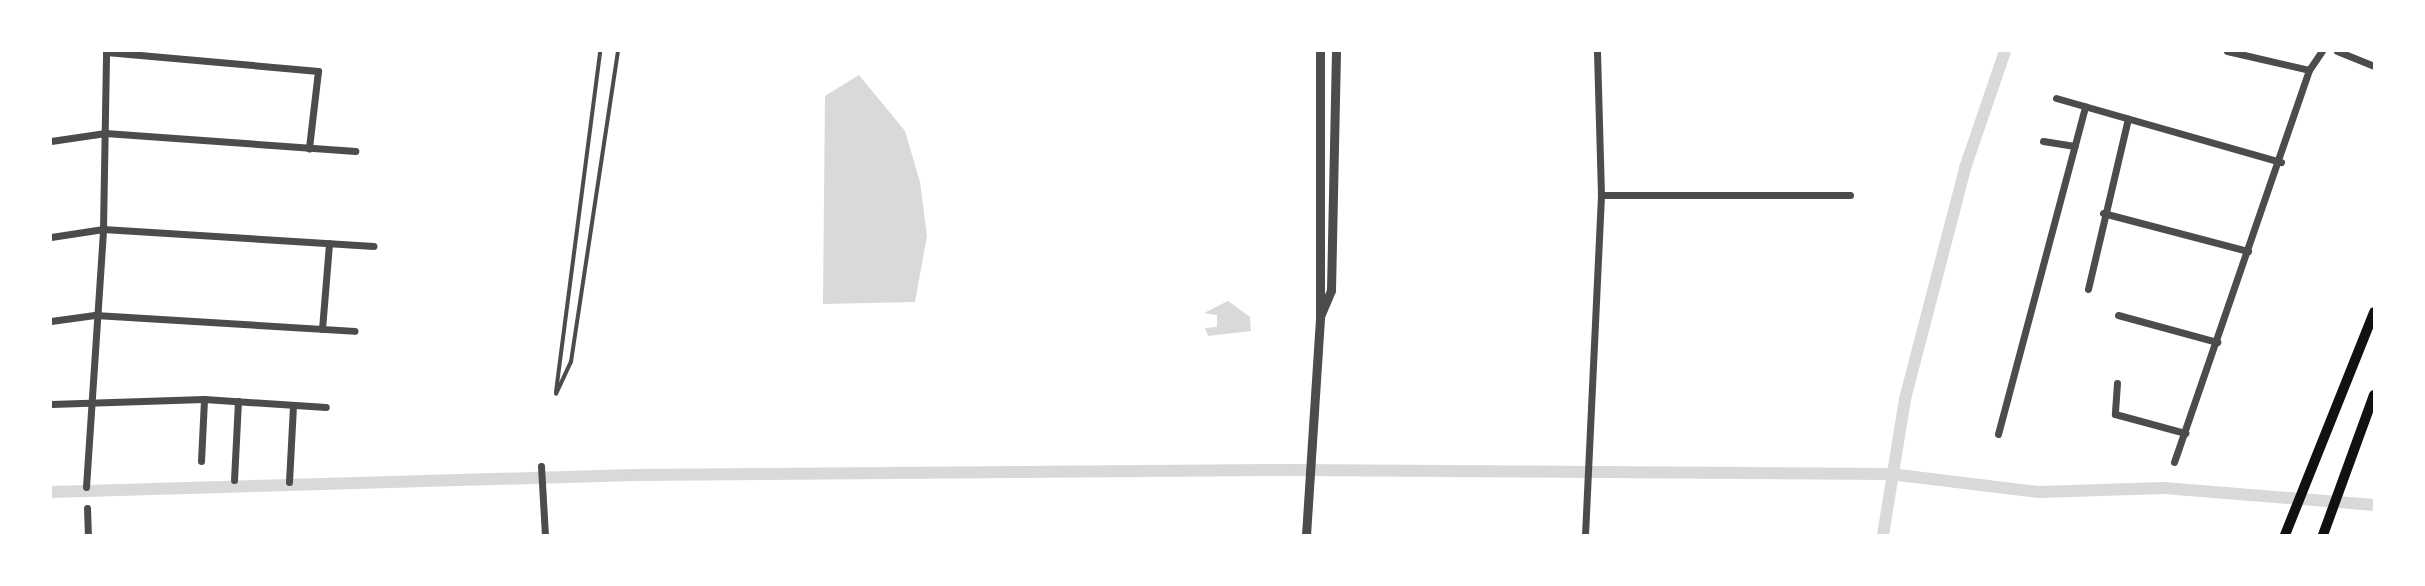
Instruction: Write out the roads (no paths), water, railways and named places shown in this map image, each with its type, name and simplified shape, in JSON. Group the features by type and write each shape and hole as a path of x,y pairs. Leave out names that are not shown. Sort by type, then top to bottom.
{"main road":[{"path":"2285,535 2302,485 2374,312"},
{"path":"2323,535 2369,423 2373,403"}],"street":[{"path":"86,487 87,400 103,229 106,51 318,71 309,148"},
{"path":"201,51 201,61"},
{"path":"1306,535 1308,441 1320,316 1320,51"},
{"path":"1320,316 1331,290 1336,51"},
{"path":"1585,535 1593,436 1601,195 1597,51"},
{"path":"2227,51 2309,70"},
{"path":"2175,462 2281,162 2309,70 2322,51"},
{"path":"2337,51 2374,66"},
{"path":"1319,97 1335,98"},
{"path":"2056,98 2281,162"},
{"path":"1998,434 2085,106"},
{"path":"2088,289 2103,213 2128,119"},
{"path":"51,141 105,133 355,151"},
{"path":"2043,141 2075,146"},
{"path":"1601,195 1850,195"},
{"path":"2103,213 2248,251"},
{"path":"51,237 103,229 373,246"},
{"path":"322,329 329,243"},
{"path":"51,321 95,315 355,331"},
{"path":"2118,315 2217,342"},
{"path":"2118,383 2115,414 2185,433"},
{"path":"201,461 204,399"},
{"path":"51,404 87,400 204,399 326,407"},
{"path":"234,480 239,401"},
{"path":"289,482 293,406"},
{"path":"541,466 539,490 545,535"},
{"path":"87,508 88,535"}],"lane":[{"path":"600,51 556,394 571,362 618,51"}],"waterway":[{"path":"1883,535 1905,399 1965,168 2005,51"},
{"path":"51,492 634,475 1290,470 1890,474 2039,492 2164,488 2374,505"}]}
